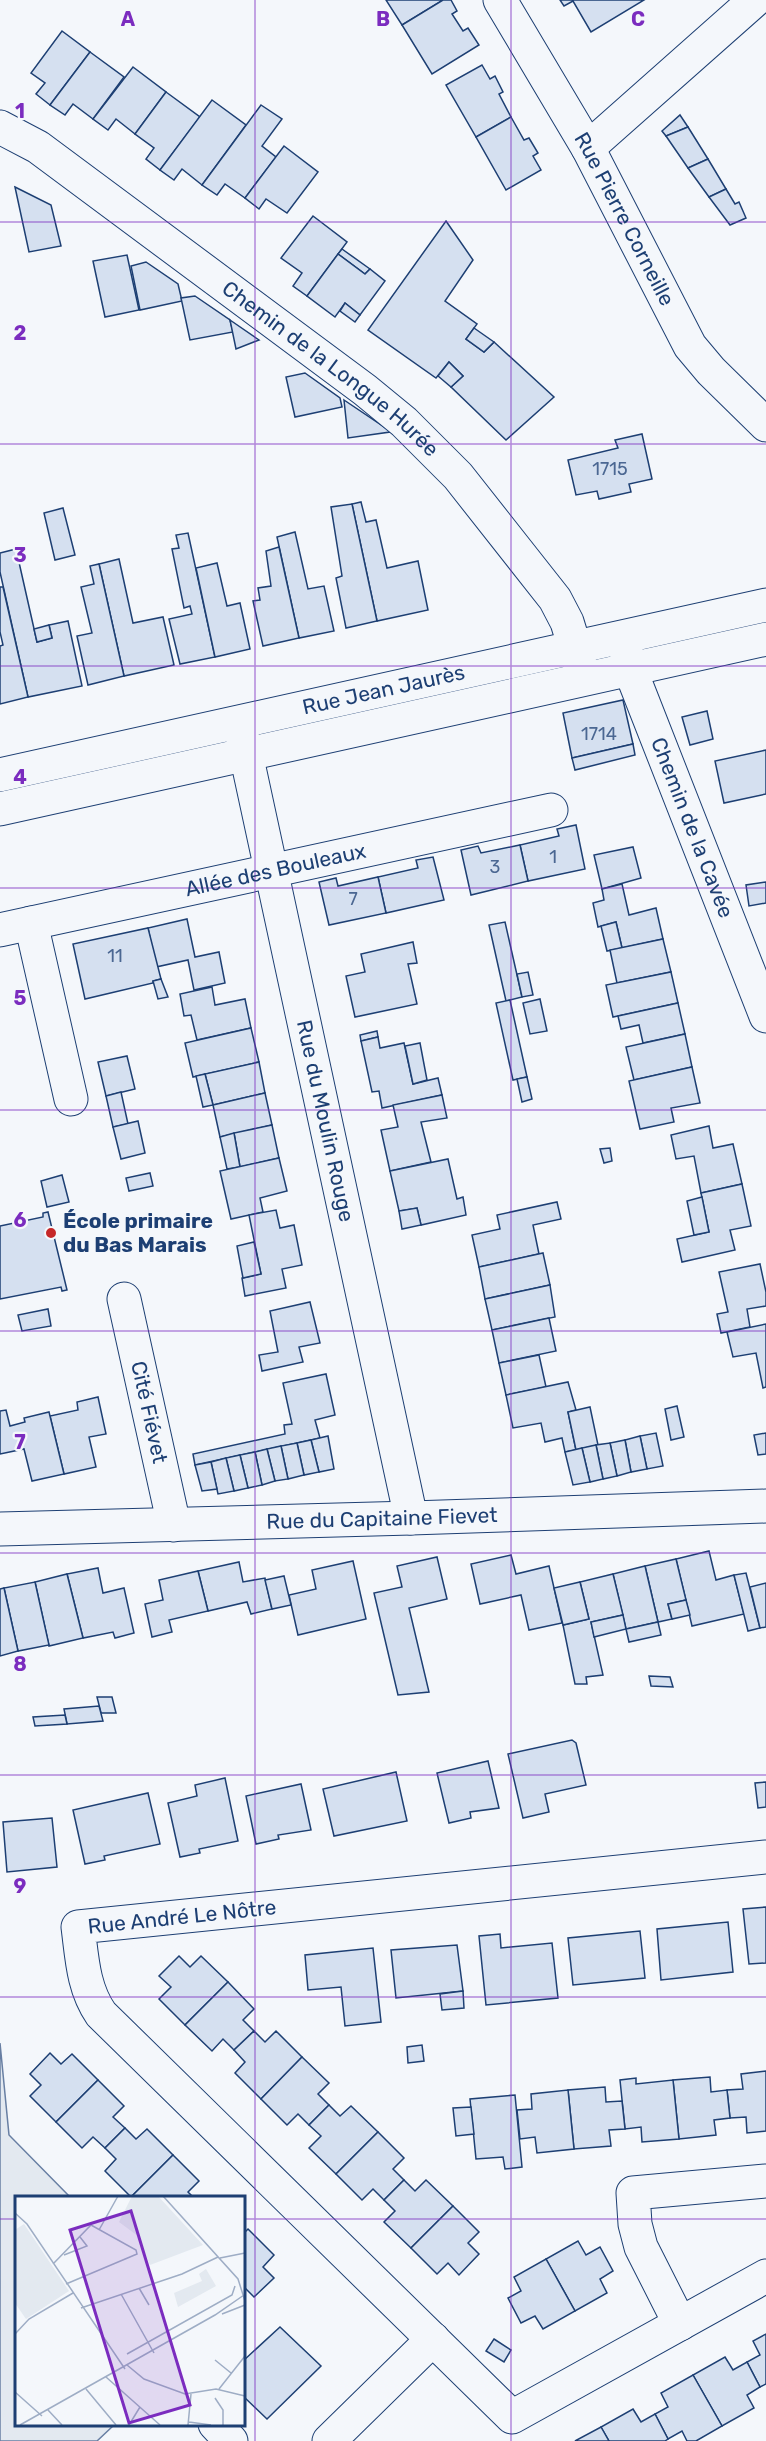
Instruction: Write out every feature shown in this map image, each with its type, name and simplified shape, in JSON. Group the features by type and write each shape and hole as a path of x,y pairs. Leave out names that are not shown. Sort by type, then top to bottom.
{"street":[{"name":"Rue Pierre Corneille","path":"500,0 588,148 690,346 711,372 766,424"},
{"path":"588,148 755,0"},
{"name":"Chemin de la Longue Hurée","path":"0,127 38,147 365,390 404,422 458,476 555,599 567,622 585,679"},
{"name":"Rue Jean Jaurès","path":"0,775 766,605"},
{"name":"Chemin de la Cavée","path":"623,637 630,669 766,1016"},
{"name":"Rue Jean Jaurès","path":"0,809 766,639"},
{"name":"Rue du Moulin Rouge","path":"239,723 411,1518"},
{"name":"Allée des Bouleaux","path":"15,926 551,810"},
{"path":"15,926 71,1099"},
{"name":"Cité Fiévet","path":"124,1299 174,1525"},
{"name":"Rue du Capitaine Fievet","path":"0,1529 766,1506"},
{"name":"Rue André Le Nôtre","path":"680,2324 512,2417 101,2014 91,1997 84,1975 78,1927 766,1857"},
{"path":"766,2181 633,2193 634,2224 641,2247 680,2324 766,2276"},
{"path":"329,2441 433,2339"},
{"path":"216,2426 231,2441"}],"shaded area":[{"path":"0,2043 9,2135 69,2196 15,2196 15,2426 113,2426 97,2441 0,2441"}],"building":[{"path":"386,0 443,0 402,25"},
{"path":"443,0 451,0 457,11 452,14 463,31 468,28 479,45 432,74 402,25"},
{"path":"560,0 644,0 591,32 573,1 564,6"},
{"path":"62,31 90,52 50,105 36,94 45,83 31,73"},
{"path":"90,52 124,77 93,119 73,104 65,115 50,105"},
{"path":"482,65 490,79 495,76 503,92 499,94 511,117 476,137 446,85"},
{"path":"133,67 166,92 135,134 116,119 108,130 93,119"},
{"path":"166,92 200,117 160,170 146,159 154,148 135,134"},
{"path":"212,100 246,125 202,185 182,169 174,180 160,170"},
{"path":"261,105 282,119 262,146 276,157 245,198 225,184 217,195 202,185"},
{"path":"680,115 688,127 666,136 662,131"},
{"path":"511,117 524,140 529,138 538,153 533,156 541,170 506,190 476,137"},
{"path":"688,127 708,159 688,168 666,136"},
{"path":"284,146 318,172 287,213 266,199 259,209 245,198"},
{"path":"708,159 726,189 709,197 688,168"},
{"path":"15,187 51,205 61,246 29,252"},
{"path":"726,189 735,204 739,202 746,218 730,225 709,197"},
{"path":"313,216 347,242 307,296 293,286 302,273 281,258"},
{"path":"446,221 473,260 445,301 477,324 466,339 484,352 494,342 554,397 506,440 451,387 463,376 449,362 436,378 368,330"},
{"path":"342,249 370,269 365,274 338,254"},
{"path":"338,254 365,274 370,269 385,281 360,315 345,303 335,317 307,296"},
{"path":"127,255 139,310 105,317 93,261"},
{"path":"146,262 178,284 182,301 140,310 131,266"},
{"path":"195,296 230,320 233,332 190,340 181,298"},
{"path":"345,303 360,315 355,322 340,311"},
{"path":"230,320 259,340 236,349"},
{"path":"474,328 494,342 484,352 466,339"},
{"path":"449,362 463,376 451,387 438,376"},
{"path":"305,373 340,398 342,407 295,417 286,377"},
{"path":"344,400 390,431 390,432 348,438"},
{"path":"642,434 652,479 629,484 631,492 599,499 597,491 576,495 568,460 618,448 615,440"},
{"path":"361,502 366,522 376,520 387,568 418,561 428,610 377,621 352,504"},
{"path":"352,504 377,621 346,628 336,578 342,576 331,507"},
{"path":"63,508 75,555 55,560 44,513"},
{"path":"295,532 308,589 324,586 334,631 299,638 277,537"},
{"path":"188,533 215,657 180,664 169,619 192,614 190,606 184,608 172,549 179,548 176,535"},
{"path":"279,547 299,638 263,646 253,601 260,600 258,588 271,586 266,551"},
{"path":"16,549 37,642 52,638 49,625 68,621 82,686 28,697 0,572 0,553"},
{"path":"119,559 133,623 163,617 174,665 124,676 99,564"},
{"path":"217,563 227,606 240,603 250,649 215,657 196,568"},
{"path":"99,564 124,676 88,685 77,636 92,633 81,587 94,584 90,566"},
{"path":"0,587 3,587 28,697 0,704 0,646 3,645 0,632"},
{"path":"49,625 52,638 37,642 34,629"},
{"path":"623,700 633,744 572,758 563,713"},
{"path":"707,711 713,739 690,745 682,717"},
{"path":"633,744 635,755 575,770 572,758"},
{"path":"766,750 766,794 724,803 715,761"},
{"path":"576,825 585,869 528,881 520,845 559,836 557,829"},
{"path":"520,845 528,881 471,895 461,850 478,846 481,853"},
{"path":"633,847 641,878 602,889 594,855"},
{"path":"433,857 444,900 386,913 378,877 418,868 416,860"},
{"path":"378,877 386,913 329,925 319,882 336,878 338,886"},
{"path":"766,882 766,903 749,906 746,885"},
{"path":"622,884 629,915 656,908 663,939 622,948 616,922 598,927 593,903 604,900 602,889"},
{"path":"187,919 195,957 219,952 225,983 194,990 188,960 156,967 148,928"},
{"path":"505,922 522,997 506,1001 489,925"},
{"path":"616,922 622,948 607,951 601,926"},
{"path":"148,928 161,979 153,983 85,999 73,944"},
{"path":"663,939 671,972 617,983 610,950"},
{"path":"413,942 417,963 408,964 417,1004 355,1017 346,976 365,972 361,954"},
{"path":"528,972 533,995 522,997 517,974"},
{"path":"671,972 678,1003 613,1017 606,985"},
{"path":"161,979 168,997 158,999 153,981"},
{"path":"212,987 215,1005 245,999 251,1028 197,1040 191,1015 184,1016 180,994"},
{"path":"540,999 547,1031 530,1034 523,1003"},
{"path":"510,1000 527,1077 513,1080 496,1003"},
{"path":"678,1003 685,1034 643,1043 639,1025 621,1029 618,1016"},
{"path":"251,1028 259,1062 193,1077 185,1043"},
{"path":"377,1031 378,1037 361,1041 360,1035"},
{"path":"685,1034 692,1067 634,1080 626,1047"},
{"path":"378,1037 380,1048 404,1043 413,1084 438,1078 442,1095 382,1108 379,1091 372,1092 361,1041"},
{"path":"420,1043 427,1080 413,1084 405,1046"},
{"path":"127,1056 135,1089 106,1096 98,1062"},
{"path":"259,1062 265,1093 213,1105 205,1074"},
{"path":"692,1067 700,1103 671,1108 674,1122 640,1129 629,1081"},
{"path":"205,1074 213,1105 203,1107 196,1076"},
{"path":"527,1077 532,1099 522,1102 517,1079"},
{"path":"121,1092 128,1124 113,1127 106,1096"},
{"path":"265,1093 272,1125 220,1137 213,1105"},
{"path":"442,1095 447,1118 421,1122 431,1162 390,1171 381,1130 398,1127 393,1105"},
{"path":"138,1121 145,1153 121,1159 113,1127"},
{"path":"272,1125 279,1158 240,1167 234,1133"},
{"path":"709,1126 713,1148 733,1144 742,1184 701,1193 694,1156 676,1159 671,1135"},
{"path":"234,1133 240,1167 227,1169 220,1137"},
{"path":"610,1148 612,1161 604,1163 600,1149"},
{"path":"279,1158 287,1191 260,1198 263,1212 231,1219 220,1171"},
{"path":"448,1159 457,1199 463,1197 466,1215 421,1225 417,1208 399,1211 390,1171"},
{"path":"150,1173 153,1186 129,1191 126,1178"},
{"path":"62,1175 69,1202 47,1207 41,1181"},
{"path":"742,1184 751,1226 730,1230 735,1250 682,1262 677,1239 709,1232 701,1193"},
{"path":"702,1197 709,1232 694,1235 687,1201"},
{"path":"557,1202 561,1219 533,1225 539,1254 479,1267 472,1235 500,1229 497,1215"},
{"path":"417,1208 421,1225 402,1229 399,1211"},
{"path":"276,1210 280,1228 294,1225 302,1265 282,1269 286,1288 245,1296 242,1278 261,1274 249,1215"},
{"path":"48,1212 67,1290 62,1291 61,1287 0,1299 0,1226 43,1217 43,1213"},
{"path":"254,1242 261,1274 243,1278 237,1246"},
{"path":"543,1253 550,1285 485,1299 479,1267"},
{"path":"760,1264 766,1292 766,1306 747,1309 750,1327 721,1333 717,1314 728,1312 719,1272"},
{"path":"550,1285 555,1317 492,1330 485,1299"},
{"path":"310,1302 320,1343 299,1347 303,1362 262,1371 259,1355 278,1352 270,1311"},
{"path":"48,1309 51,1326 22,1331 18,1315"},
{"path":"549,1318 556,1351 499,1363 492,1330"},
{"path":"766,1324 766,1387 763,1388 756,1353 733,1357 727,1332"},
{"path":"539,1355 546,1387 506,1395 499,1363"},
{"path":"326,1374 335,1415 315,1420 320,1438 195,1465 193,1454 285,1434 284,1425 292,1424 283,1383"},
{"path":"568,1382 576,1410 568,1412 576,1450 565,1452 562,1438 545,1442 541,1423 513,1428 506,1395"},
{"path":"98,1397 106,1434 89,1437 96,1467 64,1474 50,1416 78,1410 77,1402"},
{"path":"677,1406 684,1437 671,1440 665,1409"},
{"path":"590,1407 598,1445 576,1450 568,1412"},
{"path":"6,1410 10,1426 25,1422 24,1418 49,1412 64,1474 32,1481 24,1449 0,1454 0,1411"},
{"path":"656,1433 663,1466 647,1469 640,1436"},
{"path":"766,1433 766,1454 758,1455 754,1435"},
{"path":"328,1436 334,1469 319,1472 311,1440"},
{"path":"640,1436 647,1469 631,1472 625,1440"},
{"path":"311,1440 319,1472 304,1475 297,1443"},
{"path":"625,1440 631,1472 617,1476 610,1443"},
{"path":"297,1443 304,1475 288,1479 281,1446"},
{"path":"610,1443 617,1476 603,1479 596,1445"},
{"path":"596,1445 603,1479 590,1482 582,1448"},
{"path":"281,1446 288,1479 275,1481 267,1449"},
{"path":"582,1448 590,1482 573,1485 565,1452"},
{"path":"267,1449 275,1481 262,1485 255,1452"},
{"path":"255,1452 262,1485 248,1488 240,1455"},
{"path":"240,1455 248,1488 234,1491 226,1458"},
{"path":"226,1458 234,1491 218,1494 211,1462"},
{"path":"211,1462 217,1489 202,1491 195,1465"},
{"path":"709,1551 716,1580 734,1575 744,1614 692,1626 676,1559"},
{"path":"511,1555 516,1574 549,1566 562,1623 529,1630 521,1595 480,1604 471,1564"},
{"path":"437,1557 447,1599 409,1608 429,1692 398,1695 374,1593 402,1587 397,1566"},
{"path":"676,1559 686,1600 668,1604 672,1619 658,1622 645,1566"},
{"path":"353,1561 366,1619 298,1635 289,1595 316,1589 312,1570"},
{"path":"239,1562 243,1582 265,1578 272,1609 251,1614 247,1602 208,1611 198,1571"},
{"path":"645,1566 658,1622 626,1629 613,1574"},
{"path":"98,1568 103,1593 124,1588 134,1633 115,1638 113,1632 83,1638 67,1574"},
{"path":"198,1571 208,1611 169,1620 172,1632 152,1637 145,1604 163,1600 159,1580"},
{"path":"746,1573 760,1628 748,1631 734,1575"},
{"path":"67,1574 83,1638 49,1646 35,1582"},
{"path":"613,1574 623,1615 591,1622 603,1675 586,1677 587,1684 575,1684 563,1625 589,1619 580,1582"},
{"path":"284,1576 291,1605 272,1609 265,1580"},
{"path":"35,1582 49,1645 18,1651 4,1588"},
{"path":"580,1582 589,1619 563,1625 554,1588"},
{"path":"766,1583 766,1627 760,1628 750,1587"},
{"path":"4,1588 18,1651 0,1656 0,1589"},
{"path":"686,1600 690,1615 672,1619 668,1604"},
{"path":"623,1615 626,1629 594,1637 591,1622"},
{"path":"658,1622 661,1635 629,1642 626,1629"},
{"path":"649,1676 670,1677 673,1687 651,1686"},
{"path":"97,1697 112,1697 116,1713 101,1713"},
{"path":"99,1706 103,1721 67,1724 64,1709"},
{"path":"65,1715 67,1724 35,1726 33,1717"},
{"path":"572,1740 576,1743 586,1785 545,1794 549,1812 523,1818 508,1754"},
{"path":"488,1761 499,1808 470,1812 471,1818 449,1823 437,1773"},
{"path":"396,1772 407,1821 334,1836 323,1789"},
{"path":"225,1778 238,1841 199,1849 200,1853 180,1857 168,1803 197,1796 195,1785"},
{"path":"766,1782 766,1807 758,1808 755,1783"},
{"path":"301,1784 311,1830 278,1835 279,1839 256,1844 246,1796"},
{"path":"148,1793 160,1844 104,1856 105,1860 85,1864 73,1810"},
{"path":"52,1818 57,1867 7,1872 3,1822"},
{"path":"766,1907 766,1963 749,1964 743,1909"},
{"path":"728,1922 733,1972 661,1980 657,1929"},
{"path":"640,1931 645,1978 573,1985 568,1938"},
{"path":"500,1934 501,1948 552,1943 558,1998 486,2005 479,1936"},
{"path":"457,1945 463,1991 396,1998 391,1950"},
{"path":"373,1948 381,2022 345,2026 341,1987 308,1990 305,1955"},
{"path":"179,1956 190,1967 201,1956 228,1982 185,2025 159,1999 171,1987 159,1976"},
{"path":"228,1982 254,2009 243,2020 254,2031 234,2050 223,2039 212,2051 185,2025"},
{"path":"463,1991 464,2008 442,2010 440,1994"},
{"path":"254,2031 265,2042 276,2031 302,2057 261,2099 235,2073 245,2062 234,2050"},
{"path":"422,2045 424,2061 408,2063 407,2047"},
{"path":"50,2053 61,2064 72,2054 98,2080 56,2122 30,2096 41,2085 30,2074"},
{"path":"302,2057 329,2083 318,2094 329,2105 309,2125 298,2114 287,2125 261,2099"},
{"path":"766,2071 766,2131 747,2133 746,2117 730,2118 727,2090 743,2089 741,2074"},
{"path":"710,2077 711,2092 727,2090 730,2118 714,2120 716,2135 679,2139 673,2080"},
{"path":"636,2078 636,2084 673,2080 679,2139 642,2142 641,2127 625,2129 620,2080"},
{"path":"98,2080 124,2106 113,2117 125,2128 105,2148 93,2137 82,2148 56,2122"},
{"path":"605,2087 606,2102 622,2101 625,2129 609,2130 611,2146 574,2149 568,2090"},
{"path":"568,2090 574,2149 537,2153 535,2137 520,2139 517,2110 532,2109 531,2094"},
{"path":"515,2095 522,2167 505,2169 503,2157 476,2159 470,2099"},
{"path":"329,2105 340,2116 351,2106 378,2132 336,2174 309,2148 321,2136 309,2125"},
{"path":"471,2107 474,2134 456,2136 453,2108"},
{"path":"125,2128 136,2139 147,2129 173,2155 130,2196 105,2171 116,2159 105,2148"},
{"path":"378,2132 404,2158 393,2169 404,2180 384,2200 373,2189 362,2200 336,2174"},
{"path":"173,2155 199,2181 188,2192 192,2196 132,2196"},
{"path":"404,2180 415,2191 426,2180 453,2206 411,2248 384,2222 395,2211 384,2200"},
{"path":"453,2206 479,2232 468,2243 479,2254 459,2275 448,2263 437,2274 411,2248"},
{"path":"248,2229 274,2255 263,2267 274,2278 254,2297 244,2287 244,2233"},
{"path":"578,2241 586,2255 600,2247 613,2271 600,2279 607,2293 575,2311 546,2259"},
{"path":"546,2259 575,2311 543,2329 535,2316 521,2323 508,2298 521,2291 514,2277"},
{"path":"280,2327 321,2366 267,2419 244,2397 244,2360"},
{"path":"766,2334 766,2384 760,2387 747,2362 760,2355 753,2341"},
{"path":"494,2339 511,2350 504,2362 486,2351"},
{"path":"725,2357 733,2370 747,2362 760,2387 747,2395 754,2408 722,2426 693,2375"},
{"path":"693,2375 722,2426 696,2441 687,2441 682,2431 668,2439 655,2414 668,2407 661,2393"},
{"path":"633,2409 641,2422 655,2414 668,2439 665,2441 609,2441 601,2427"},
{"path":"601,2427 609,2441 575,2441"}],"place":[{"name":"École primaire du Bas Marais","path":"51,1233"}]}
